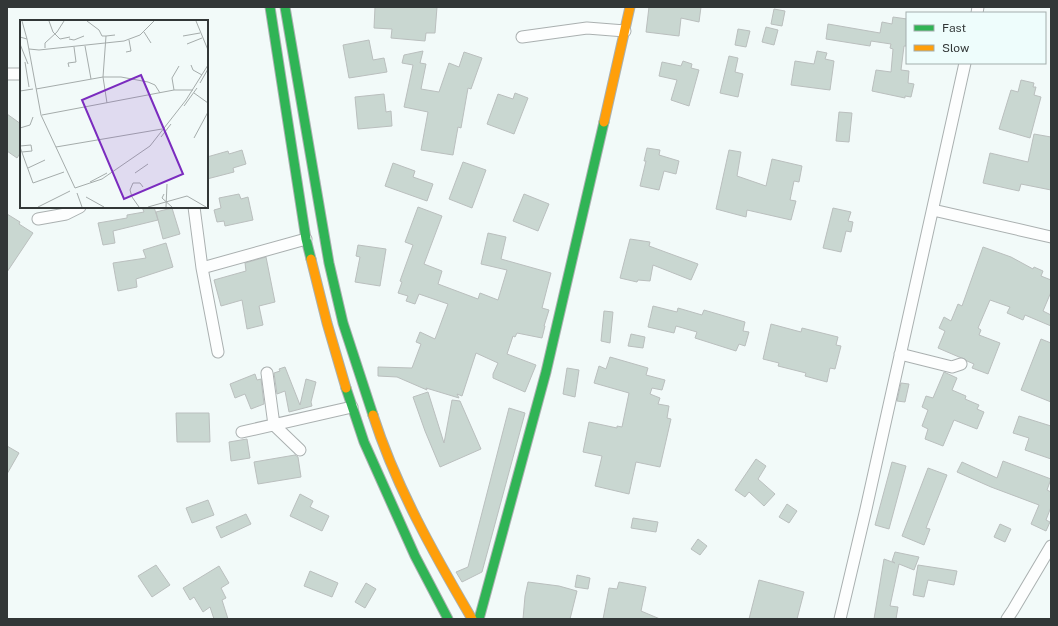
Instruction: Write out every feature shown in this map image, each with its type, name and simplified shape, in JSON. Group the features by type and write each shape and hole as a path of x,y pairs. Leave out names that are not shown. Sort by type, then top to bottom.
{"main road":[{"path":"270,7 306,239 327,323 364,442 414,556 448,619"},
{"path":"286,7 329,263 346,330 380,437 400,483 434,554 472,619"},
{"path":"479,619 546,372 630,7"}],"street":[{"path":"522,37 587,28 625,31"},
{"path":"840,619 965,64"},
{"path":"7,74 20,74"},
{"path":"38,219 66,214 78,208"},
{"path":"194,208 202,268 218,352"},
{"path":"933,210 1051,237"},
{"path":"202,268 306,239"},
{"path":"900,354 952,367 961,364"},
{"path":"267,373 274,425 300,450"},
{"path":"242,432 352,407"},
{"path":"1007,619 1014,610 1051,546"}],"building":[{"path":"375,7 437,7 435,33 426,33 425,41 391,38 392,29 374,28"},
{"path":"649,7 701,7 699,22 681,18 679,36 646,32"},
{"path":"774,9 785,11 782,26 771,24"},
{"path":"893,17 906,19 906,46 904,46 901,70 909,71 908,83 914,84 911,97 905,96 905,98 872,91 876,70 891,72 893,49 890,48 891,44 871,41 870,46 826,39 828,24 880,33 882,22 892,24"},
{"path":"766,27 778,30 774,45 762,42"},
{"path":"738,29 750,31 746,47 735,45"},
{"path":"369,40 373,60 384,58 387,72 349,78 343,45"},
{"path":"423,51 420,63 426,64 421,89 439,92 449,63 459,67 464,52 482,58 471,89 468,88 461,128 458,127 453,155 421,150 428,112 404,107 413,65 402,63 404,55"},
{"path":"817,51 827,53 825,59 834,61 830,90 791,85 795,61 814,64"},
{"path":"729,56 738,58 735,72 743,74 738,97 720,93"},
{"path":"683,61 692,64 691,68 699,70 689,106 671,100 677,80 659,76 662,62 681,66"},
{"path":"1021,80 1034,83 1033,87 1036,87 1034,95 1041,97 1030,138 999,129 1011,90 1018,92"},
{"path":"515,93 528,98 514,134 487,124 498,94 513,99"},
{"path":"384,94 386,112 391,111 392,126 358,129 355,97"},
{"path":"839,112 852,113 849,142 836,141"},
{"path":"7,114 20,123 20,154 17,158 7,151"},
{"path":"1034,134 1051,137 1051,190 1021,184 1019,191 983,183 990,153 1028,162"},
{"path":"647,148 660,150 659,155 679,161 676,174 664,171 659,190 640,186 646,161 644,161"},
{"path":"242,150 246,164 233,168 234,172 208,179 208,157 228,151 229,154"},
{"path":"729,150 741,152 737,176 766,186 772,159 802,166 799,182 794,181 790,200 796,201 791,220 747,210 746,217 716,209"},
{"path":"463,162 486,170 472,208 449,199"},
{"path":"393,163 415,171 413,177 433,184 427,201 385,186"},
{"path":"239,194 241,199 248,197 253,220 225,226 224,221 217,222 214,210 221,208 219,198"},
{"path":"524,194 549,204 538,231 513,221"},
{"path":"418,207 442,216 424,264 442,271 438,284 478,299 480,293 498,300 507,270 481,264 488,233 506,237 501,259 551,273 542,308 549,310 542,338 517,333 515,337 513,336 507,354 536,365 525,392 493,378 493,374 498,363 476,353 462,396 457,394 459,398 426,388 427,390 397,377 378,376 378,367 412,368 421,344 416,342 420,332 435,339 448,304 419,294 415,304 406,301 408,296 398,293 402,282 400,281 413,245 405,242"},
{"path":"142,208 154,208 158,220 113,231 115,243 103,245 98,223 127,218 127,215 144,212"},
{"path":"172,208 180,234 163,239 156,212"},
{"path":"833,208 851,212 848,221 853,222 851,232 846,231 841,252 823,248"},
{"path":"7,214 20,222 19,224 33,233 7,272"},
{"path":"630,239 650,242 649,246 698,264 691,280 653,265 650,281 638,280 637,282 620,278"},
{"path":"166,243 173,267 136,279 137,287 118,291 113,263 146,258 143,250"},
{"path":"358,245 386,249 380,286 355,282 360,257 356,256"},
{"path":"983,247 1011,257 1033,269 1034,267 1043,271 1041,276 1051,280 1051,292 1043,311 1051,315 1051,326 1025,315 1023,320 1007,313 1010,307 990,300 978,328 981,330 979,335 1000,343 988,374 972,368 974,364 965,359 938,348 945,331 939,328 944,317 951,321 958,304 962,306"},
{"path":"266,257 275,302 259,306 263,325 247,329 242,300 221,306 214,280 246,271 245,263"},
{"path":"653,306 677,312 678,308 702,315 704,310 745,322 743,331 749,332 745,346 739,344 736,351 695,338 697,332 676,326 674,333 648,327"},
{"path":"604,311 613,312 610,343 601,341"},
{"path":"771,324 801,332 802,328 838,337 836,345 841,346 835,369 830,368 827,382 805,376 806,373 778,366 779,363 763,359"},
{"path":"631,334 645,337 643,348 628,346"},
{"path":"1041,339 1051,343 1051,402 1021,390"},
{"path":"610,357 648,368 646,375 665,380 662,390 652,388 650,394 660,398 658,404 669,406 667,418 671,419 660,467 636,462 629,494 595,486 602,456 583,452 589,422 617,428 617,426 622,427 629,393 594,383 599,366 606,369"},
{"path":"285,367 300,405 306,379 316,382 311,402 312,406 289,412 285,391 277,394 274,373"},
{"path":"567,368 579,370 575,397 563,394"},
{"path":"944,372 957,378 952,390 966,396 965,399 979,405 977,409 984,412 977,429 954,420 943,446 925,439 928,429 922,426 928,410 922,407 926,396 933,398"},
{"path":"255,374 257,380 261,379 264,404 251,409 245,394 235,398 230,384"},
{"path":"901,383 909,384 905,402 897,401"},
{"path":"428,392 444,443 452,400 460,401 481,449 440,467 413,397"},
{"path":"509,408 525,413 482,572 462,582 456,572 468,567"},
{"path":"176,413 209,413 210,442 177,442"},
{"path":"1019,416 1051,426 1051,459 1025,450 1029,438 1013,433"},
{"path":"247,439 250,458 231,461 229,442"},
{"path":"7,446 19,453 7,474"},
{"path":"295,455 298,457 301,477 258,484 254,462"},
{"path":"756,459 766,466 758,479 775,494 764,506 749,492 745,497 735,490"},
{"path":"1003,461 1051,479 1047,490 1051,492 1051,507 1046,520 1050,522 1046,531 1031,524 1039,505 991,487 957,472 962,462 997,478"},
{"path":"892,462 906,466 889,529 875,525"},
{"path":"928,468 947,475 926,528 930,529 924,545 902,536"},
{"path":"300,494 313,501 310,507 329,516 322,531 290,516"},
{"path":"208,500 214,515 192,523 186,508"},
{"path":"787,504 797,511 789,523 779,517"},
{"path":"246,514 251,524 221,538 216,527"},
{"path":"633,518 658,522 656,532 631,528"},
{"path":"1000,524 1011,529 1005,542 994,537"},
{"path":"698,539 707,546 700,555 691,549"},
{"path":"895,552 919,557 914,570 899,564 890,606 898,607 896,619 874,619 884,559 895,563 892,561"},
{"path":"156,565 170,585 152,597 138,576"},
{"path":"918,565 957,571 954,585 928,580 924,597 913,595"},
{"path":"219,566 229,583 221,588 226,598 222,600 228,619 214,619 210,607 203,612 194,597 190,600 183,588"},
{"path":"310,571 338,583 332,597 304,586"},
{"path":"577,575 590,578 588,589 575,587"},
{"path":"759,580 804,592 797,619 749,619"},
{"path":"528,582 559,586 577,591 570,619 523,619"},
{"path":"619,582 646,587 641,611 660,619 603,619 609,588 617,589"},
{"path":"366,583 376,589 365,608 355,602"}],"traffic: fast":[{"path":"270,7 306,239 311,259"},
{"path":"285,7 329,263 343,323 373,415"},
{"path":"479,619 546,372 604,122"},
{"path":"346,388 364,442 415,556 448,619"}],"traffic: slow":[{"path":"604,122 630,7"},
{"path":"311,259 327,323 346,388"},
{"path":"373,415 382,442 404,494 430,545 472,619"}]}
